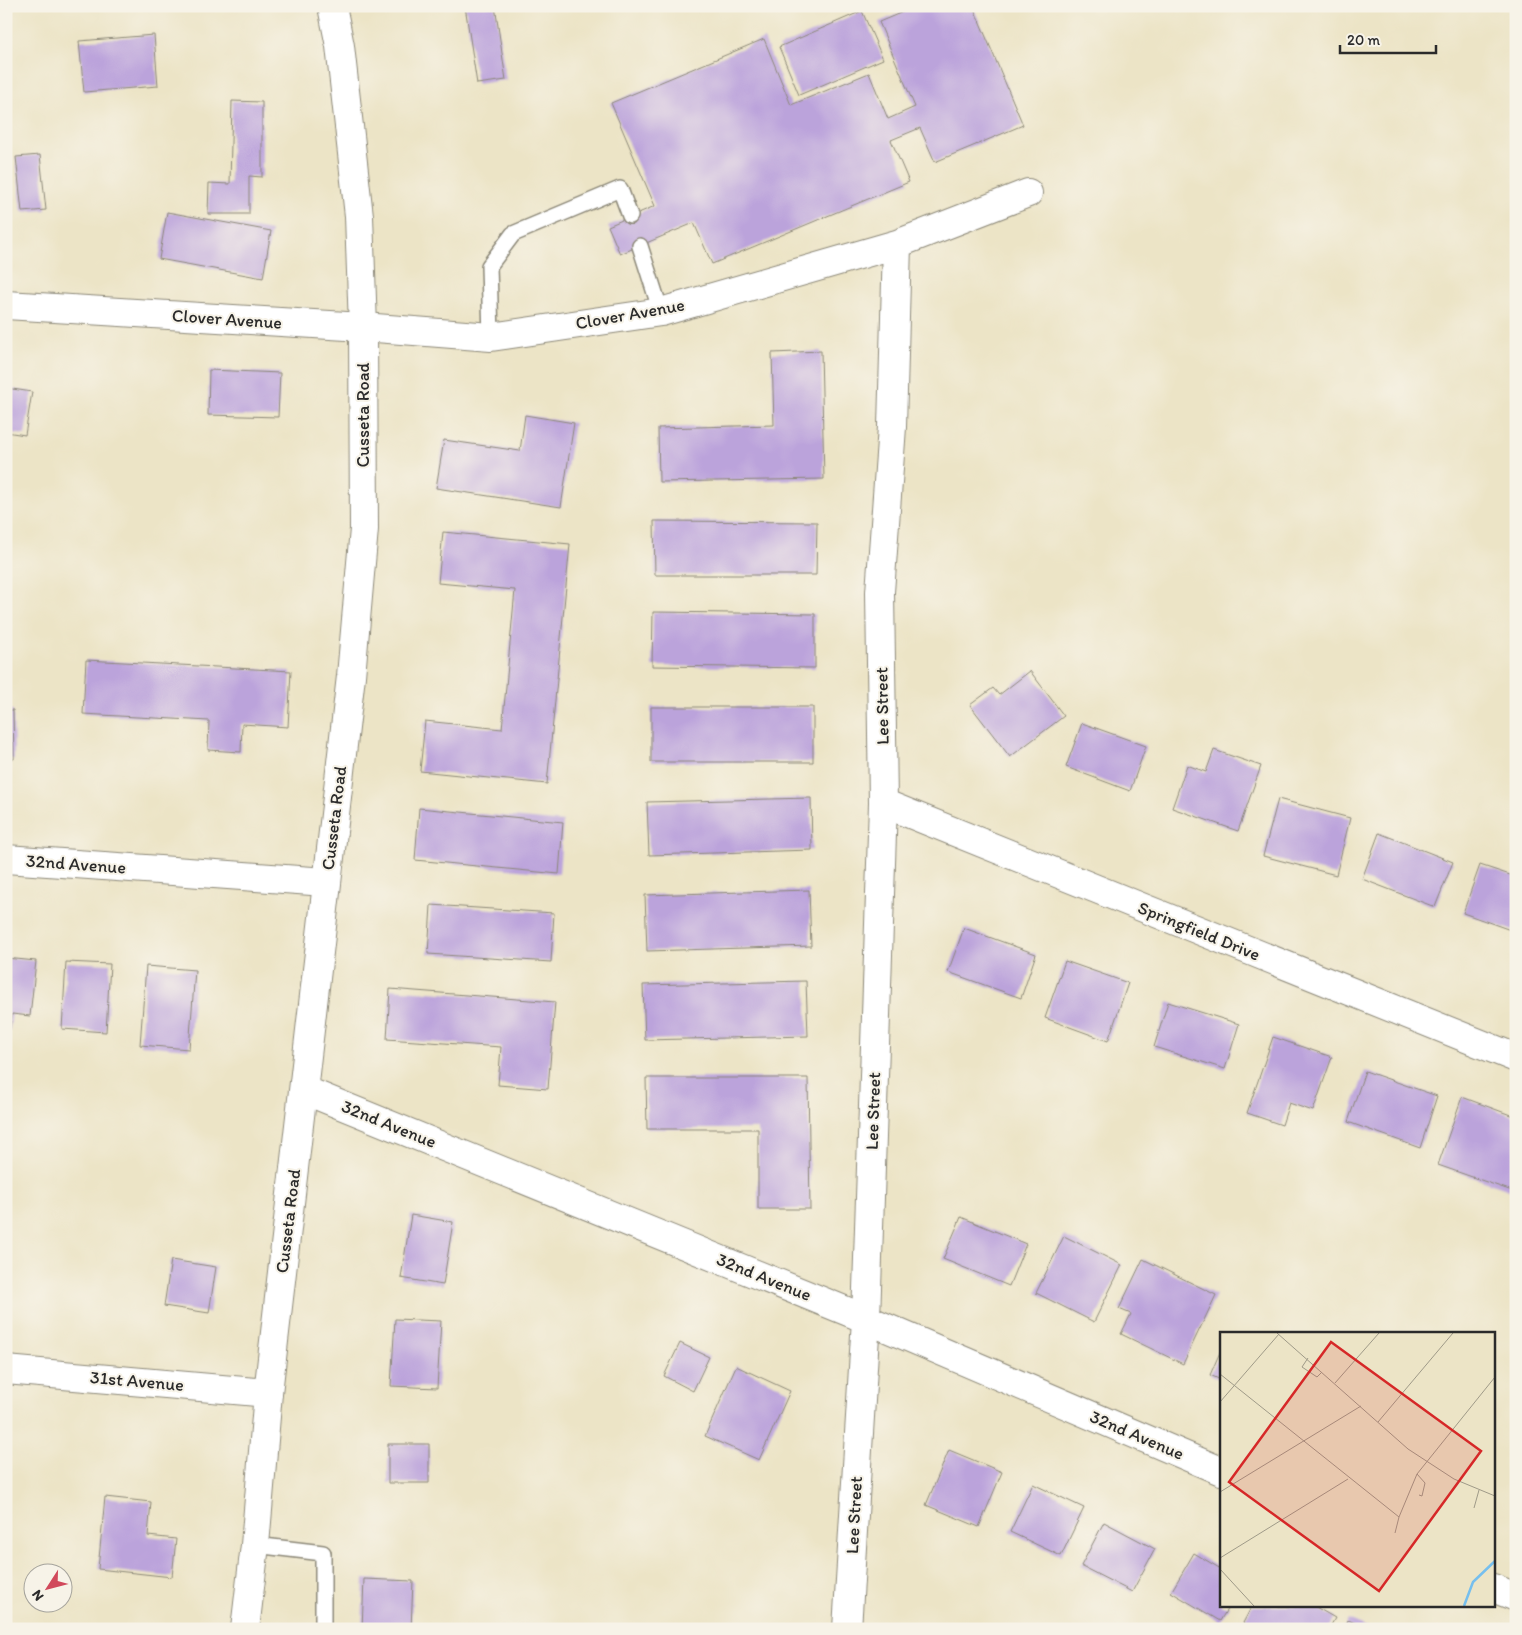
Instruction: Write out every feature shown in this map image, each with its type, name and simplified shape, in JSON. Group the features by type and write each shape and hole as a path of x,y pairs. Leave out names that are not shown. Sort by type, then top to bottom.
{"street":[{"name":"Cusseta Road","path":"245,1629 255,1545 268,1393 351,676 364,529 363,327 359,216 340,46 332,6"},
{"name":"Clover Avenue","path":"6,305 363,327 491,337 661,312 897,244 1028,193"},
{"name":"Lee Street","path":"847,1629 866,1318 883,803 880,592 892,427 897,244"},
{"name":"Springfield Drive","path":"883,803 1516,1058"},
{"name":"32nd Avenue","path":"6,859 326,882"},
{"name":"32nd Avenue","path":"304,1090 866,1318 1220,1471"},
{"name":"31st Avenue","path":"6,1370 268,1393"},
{"path":"1494,1588 1516,1597"}],"lane":[{"path":"491,337 489,266 513,234 620,189 630,216"},
{"path":"640,246 661,312"},
{"path":"255,1545 323,1553 323,1629"}],"building":[{"path":"465,6 495,6 506,80 477,84"},
{"path":"917,6 973,6 1023,125 935,162 920,128 891,140 909,182 712,264 694,223 620,254 608,226 655,206 611,103 764,39 791,105 869,73 888,119 915,107 879,22"},
{"path":"862,11 883,59 799,95 779,47"},
{"path":"154,35 158,86 84,92 79,41"},
{"path":"232,101 262,102 262,177 249,176 249,214 208,214 209,183 230,184"},
{"path":"40,155 46,210 22,212 16,157"},
{"path":"167,212 271,231 263,278 159,259"},
{"path":"821,351 824,479 659,482 658,428 774,425 772,353"},
{"path":"209,370 280,373 278,417 208,415"},
{"path":"6,388 32,392 25,435 6,432"},
{"path":"525,415 574,423 561,507 436,488 444,440 520,451"},
{"path":"654,521 817,522 816,575 655,575"},
{"path":"443,532 570,544 547,784 420,771 425,721 502,729 515,590 438,583"},
{"path":"653,612 815,614 815,668 652,666"},
{"path":"86,660 291,671 288,727 242,724 241,752 208,750 209,721 83,714"},
{"path":"1030,671 1064,716 1010,757 970,705 993,688 999,695"},
{"path":"651,707 813,707 813,762 651,762"},
{"path":"6,710 13,710 14,759 6,759"},
{"path":"1082,723 1146,746 1130,791 1066,767"},
{"path":"1214,750 1261,766 1238,831 1172,808 1187,765 1206,772"},
{"path":"811,798 812,850 649,855 647,802"},
{"path":"1278,799 1350,818 1336,875 1263,856"},
{"path":"419,808 563,822 559,874 415,860"},
{"path":"1379,833 1453,862 1435,907 1362,879"},
{"path":"1480,865 1516,877 1516,932 1463,913"},
{"path":"809,890 811,946 647,951 645,895"},
{"path":"431,905 554,913 551,962 428,954"},
{"path":"964,928 1036,954 1021,998 948,972"},
{"path":"6,958 36,961 30,1016 12,1014 9,1034 6,1034"},
{"path":"1065,961 1128,983 1108,1041 1045,1018"},
{"path":"66,962 110,964 106,1032 62,1029"},
{"path":"146,966 195,970 189,1049 140,1045"},
{"path":"806,981 808,1036 645,1040 643,985"},
{"path":"390,989 555,1002 548,1089 498,1085 501,1047 387,1039"},
{"path":"1168,1002 1239,1024 1225,1069 1154,1047"},
{"path":"1273,1037 1332,1057 1313,1111 1289,1103 1282,1125 1247,1113"},
{"path":"1365,1071 1437,1096 1420,1148 1348,1122"},
{"path":"646,1078 808,1078 810,1209 758,1209 758,1129 647,1129"},
{"path":"1462,1097 1516,1117 1515,1192 1438,1165"},
{"path":"411,1215 453,1222 443,1285 401,1278"},
{"path":"961,1217 1026,1244 1009,1286 943,1259"},
{"path":"1064,1236 1122,1265 1094,1322 1036,1293"},
{"path":"1143,1259 1216,1295 1183,1364 1121,1334 1131,1314 1119,1309"},
{"path":"171,1260 216,1267 209,1313 164,1306"},
{"path":"395,1319 441,1321 437,1388 391,1386"},
{"path":"680,1343 709,1357 693,1391 664,1376"},
{"path":"1220,1352 1220,1380 1210,1375"},
{"path":"736,1366 790,1391 759,1460 705,1436"},
{"path":"388,1444 429,1444 429,1483 388,1483"},
{"path":"949,1450 1002,1472 979,1527 926,1505"},
{"path":"1033,1484 1084,1508 1061,1556 1010,1532"},
{"path":"105,1497 151,1502 148,1536 176,1539 172,1577 98,1569"},
{"path":"1104,1522 1155,1549 1132,1592 1081,1566"},
{"path":"1194,1553 1220,1568 1220,1608 1228,1608 1220,1621 1171,1592"},
{"path":"364,1579 413,1581 411,1629 362,1629"},
{"path":"1251,1608 1318,1608 1335,1618 1329,1629 1253,1629 1243,1623"},
{"path":"1348,1620 1369,1629 1344,1629"}]}
